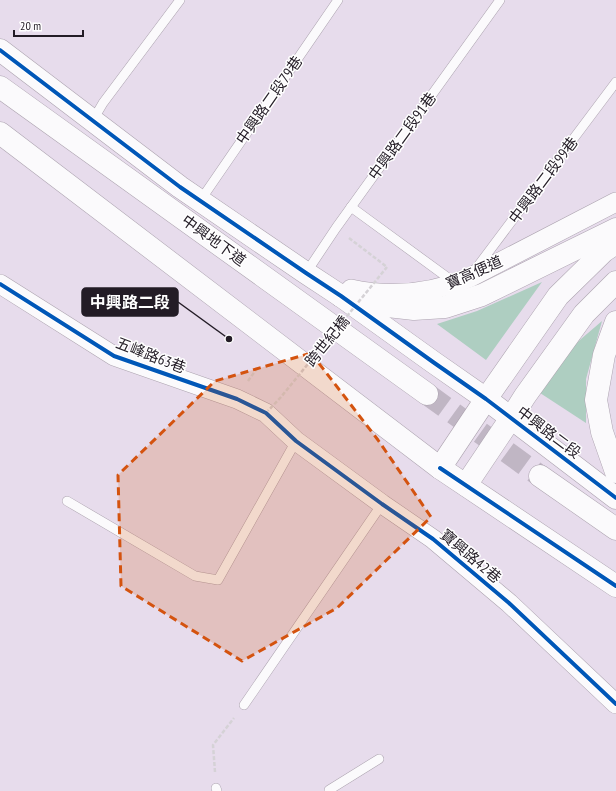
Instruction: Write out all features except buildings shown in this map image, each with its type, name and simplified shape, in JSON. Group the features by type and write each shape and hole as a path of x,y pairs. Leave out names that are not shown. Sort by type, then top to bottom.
{"main road":[{"name":"中興路二段","path":"0,50 200,201 341,296 486,399 616,498"},
{"name":"中興地下道","path":"0,87 427,394"},
{"path":"0,132 440,468 616,586"},
{"path":"341,296 370,304 414,310 445,307 482,295 616,229"},
{"path":"440,468 558,296 604,251 616,243"},
{"path":"466,485 525,396 584,314 616,282"},
{"path":"616,322 604,354 596,400 602,432 616,472"},
{"path":"540,476 616,529"}],"street":[{"name":"寶高便道","path":"314,278 371,294 414,294 463,280 616,202"},
{"name":"五峰路63巷","path":"0,284 114,356 237,399 266,413 296,441"},
{"name":"寶興路42巷","path":"296,441 382,504 433,539 509,603 616,704"}],"lane":[{"path":"93,121 103,103 180,0"},
{"name":"中興路二段79巷","path":"200,201 338,0"},
{"name":"中興路二段91巷","path":"314,278 336,228 500,0"},
{"name":"中興路二段99巷","path":"463,280 616,82"},
{"path":"351,207 463,280"},
{"path":"67,501 195,576 218,580 296,441"},
{"path":"244,705 382,504"},
{"path":"329,791 379,759"}],"path":[{"path":"249,380 258,368"},
{"path":"217,789 213,746 244,705"}],"highlighted area":[{"path":"311,353 378,440 431,517 337,608 242,661 121,586 118,475 215,381"}],"green space":[{"path":"542,282 486,360 437,324 477,311"},
{"path":"602,321 586,379 586,423 537,391 561,358"}],"tunnel":[{"path":"427,394 540,476"}],"cycle path":[{"path":"0,50 180,187 341,296 486,399 616,498"},
{"path":"0,284 114,356 237,399 266,413 296,441 382,504 433,539 509,603 616,704"},
{"path":"440,468 616,586"}],"place":[{"name":"中興路二段","path":"229,339"}]}
